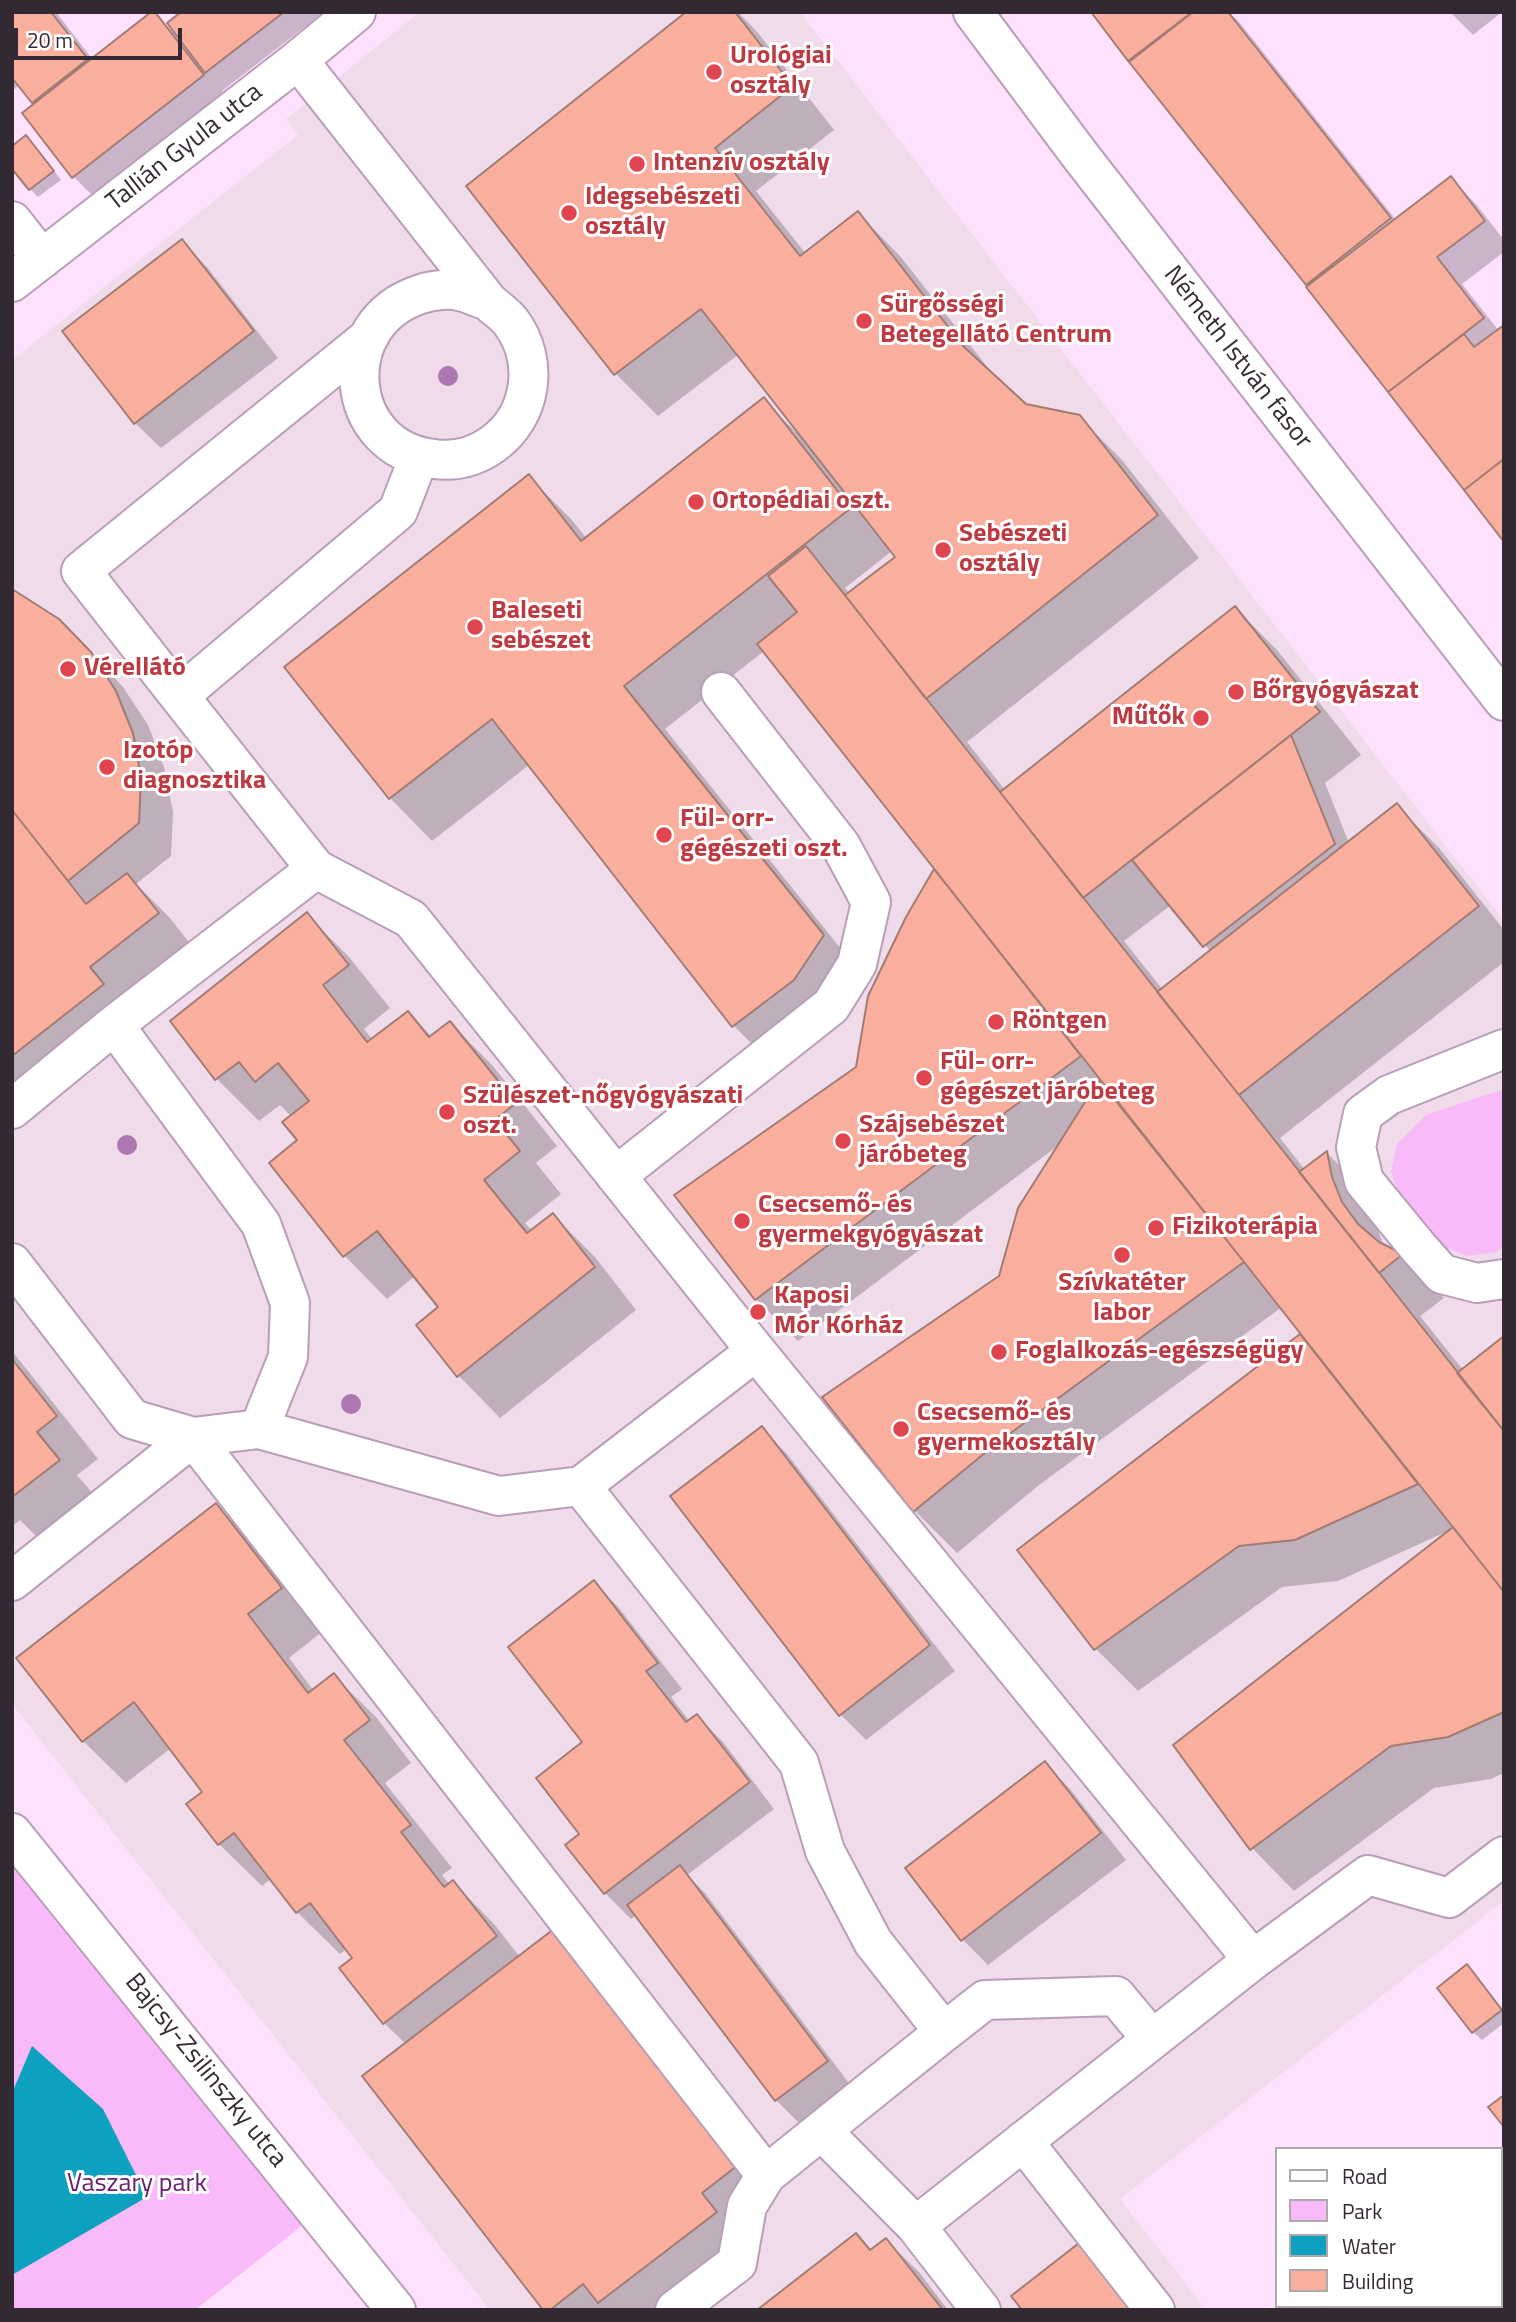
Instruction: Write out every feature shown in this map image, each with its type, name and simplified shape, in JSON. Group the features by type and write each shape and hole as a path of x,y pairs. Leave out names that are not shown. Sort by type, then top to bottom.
{"street":[{"name":"Tallián Gyula utca","path":"12,282 356,12"},
{"name":"Németh István fasor","path":"973,12 1088,165 1504,701"},
{"path":"298,60 488,301 511,322 526,349 530,380 523,410 505,436 480,454 450,461 419,457 393,444 373,423 360,396 359,367 367,339 382,315 405,299 432,290 461,291 488,301"},
{"path":"12,221 42,259"},
{"path":"367,339 80,571 316,869 411,919 756,1351 1254,1960"},
{"path":"179,696 398,511 419,457"},
{"path":"617,1176 831,1006 857,964 871,902 841,846 720,692"},
{"path":"12,1109 114,1025 316,869"},
{"path":"114,1025 261,1224 290,1303 288,1357 259,1429"},
{"path":"1504,1049 1389,1095 1363,1114 1356,1147 1364,1181 1442,1274 1477,1283 1504,1279"},
{"path":"12,1263 132,1419 193,1437 259,1429 499,1496 581,1486 756,1351"},
{"path":"12,1581 193,1437"},
{"path":"193,1437 766,2175"},
{"path":"581,1486 799,1763 825,1851 873,1942 944,2032"},
{"name":"Bajcsy-Zsilinszky utca","path":"12,1833 396,2310"},
{"path":"916,2226 1152,2038 1368,1875 1448,1898 1504,1856"},
{"path":"675,2310 737,2263 747,2206 766,2175 985,2000 1116,1996 1152,2038"},
{"path":"822,2131 916,2226 981,2310"},
{"path":"1023,2141 1155,2310"}],"shaded area":[{"name":"Kaposi Mór Kórház","path":"420,12 800,12 1504,921 1504,1901 1120,2199 1206,2310 490,2310 12,1704 12,360 298,135 286,119"}],"green space":[{"path":"1504,1089 1504,1247 1496,1252 1467,1256 1439,1245 1403,1203 1391,1172 1397,1144 1426,1115"},
{"name":"Vaszary park","path":"12,1833 318,2213 195,2310 12,2310"}],"water":[{"path":"32,2046 103,2109 147,2197 12,2275 12,2093"}],"building":[{"path":"12,12 51,12 88,59 32,103 12,78"},
{"path":"151,12 155,12 204,75 72,178 22,113"},
{"path":"181,12 284,12 205,73 167,23"},
{"path":"686,12 735,12 793,86 715,148 800,256 858,211 963,346 1026,404 1080,415 1158,515 926,699 845,595 895,557 701,309 614,375 466,186"},
{"path":"1091,12 1190,12 1191,13 1128,61"},
{"path":"1193,12 1228,12 1391,218 1306,285 1129,62"},
{"path":"26,135 54,171 29,190 12,169 12,146"},
{"path":"1451,176 1485,221 1437,257 1484,318 1388,392 1306,287"},
{"path":"182,239 254,331 134,424 62,331"},
{"path":"1504,325 1504,459 1464,490 1388,392 1464,334 1474,347"},
{"path":"764,397 851,508 624,686 824,935 794,980 732,1027 492,719 389,799 284,667 529,474 581,541"},
{"path":"1504,459 1504,542 1464,490"},
{"path":"806,546 1504,1431 1504,1592 757,644 797,612 768,576"},
{"path":"12,589 59,619 91,652 116,691 133,733 141,778 139,823 68,881 12,810"},
{"path":"1235,606 1320,712 1083,898 1000,792"},
{"path":"1291,735 1335,844 1203,947 1132,860"},
{"path":"1397,803 1479,906 1239,1095 1157,992"},
{"path":"12,810 86,904 127,873 159,913 90,967 104,984 12,1056"},
{"path":"934,869 1081,1056 755,1300 674,1195 856,1067 868,996 906,917"},
{"path":"307,912 349,965 323,985 367,1042 408,1011 429,1037 450,1021 516,1103 495,1120 520,1151 484,1180 527,1233 553,1213 595,1267 457,1377 416,1325 438,1307 377,1231 343,1257 269,1163 297,1140 282,1122 309,1101 278,1063 255,1082 239,1062 215,1080 170,1021"},
{"path":"1099,1080 1244,1262 997,1443 913,1512 822,1397 999,1276 1018,1208"},
{"path":"1327,1151 1332,1177 1342,1202 1358,1224 1379,1242 1403,1254 1379,1273 1299,1172"},
{"path":"1300,1334 1418,1484 1295,1540 1239,1546 1094,1650 1017,1550"},
{"path":"1504,1336 1504,1431 1457,1373"},
{"path":"12,1359 57,1416 37,1432 60,1460 12,1497"},
{"path":"762,1426 930,1645 839,1716 670,1496"},
{"path":"216,1503 282,1588 248,1614 308,1693 334,1673 370,1720 344,1740 411,1825 401,1832 444,1887 453,1880 497,1936 383,2024 339,1968 352,1958 310,1903 296,1913 234,1833 218,1845 186,1804 202,1792 134,1702 82,1742 16,1658"},
{"path":"1453,1527 1504,1592 1504,1712 1448,1737 1391,1746 1250,1850 1173,1745"},
{"path":"594,1580 658,1663 646,1671 686,1722 697,1714 750,1782 604,1894 565,1845 579,1834 536,1778 582,1742 508,1647"},
{"path":"1045,1761 1101,1833 961,1941 905,1868"},
{"path":"680,1865 828,2061 775,2101 627,1905"},
{"path":"559,1925 742,2162 702,2193 717,2212 598,2303 583,2284 550,2310 543,2310 362,2076"},
{"path":"1467,1964 1502,2010 1472,2033 1437,1988"},
{"path":"1504,2095 1504,2127 1488,2107"},
{"path":"856,2233 870,2250 886,2238 943,2310 757,2310"},
{"path":"1079,2243 1130,2310 1022,2310 1011,2296"},
{"path":"1502,2244 1504,2246 1502,2276"},
{"path":"1328,2308 1392,2310 1329,2310"},
{"path":"1414,2308 1462,2308 1459,2310"}],"place":[{"name":"Urológiai osztály","path":"714,72"},
{"name":"Intenzív osztály","path":"637,164"},
{"name":"Idegsebészeti osztály","path":"569,213"},
{"name":"Sürgősségi Betegellátó Centrum","path":"864,321"},
{"name":"Ortopédiai oszt.","path":"696,502"},
{"name":"Sebészeti osztály","path":"943,550"},
{"name":"Baleseti sebészet","path":"475,627"},
{"name":"Vérellátó","path":"68,669"},
{"name":"Bőrgyógyászat","path":"1236,692"},
{"name":"Műtők","path":"1201,718"},
{"name":"Izotóp diagnosztika","path":"107,767"},
{"name":"Fül- orr- gégészeti oszt.","path":"664,835"},
{"name":"Röntgen","path":"996,1022"},
{"name":"Fül- orr- gégészet járóbeteg","path":"924,1078"},
{"name":"Szülészet-nőgyógyászati oszt.","path":"447,1112"},
{"name":"Szájsebészet járóbeteg","path":"843,1141"},
{"name":"Csecsemő- és gyermekgyógyászat","path":"742,1221"},
{"name":"Fizikoterápia","path":"1156,1228"},
{"name":"Szívkatéter labor","path":"1122,1255"},
{"name":"Kaposi Mór Kórház","path":"758,1312"},
{"name":"Foglalkozás-egészségügy","path":"999,1352"},
{"name":"Csecsemő- és gyermekosztály","path":"901,1429"}]}
